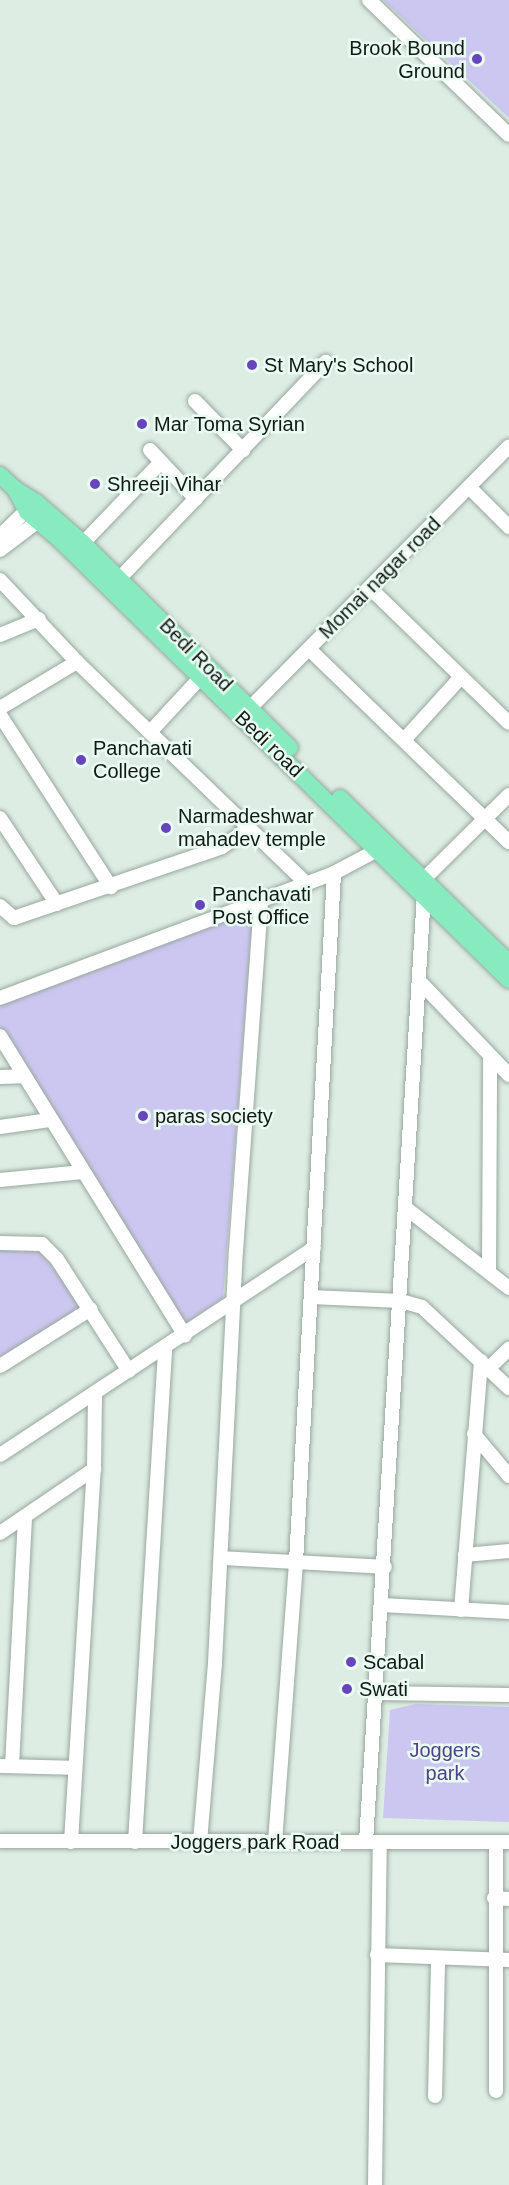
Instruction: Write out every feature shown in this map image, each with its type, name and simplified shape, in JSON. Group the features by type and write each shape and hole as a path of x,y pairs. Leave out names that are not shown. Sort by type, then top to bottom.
{"main road":[{"name":"Bedi Road","path":"0,475 37,512 83,543 250,708 384,847 425,878 509,963"},
{"name":"Bedi road","path":"37,512 200,678 384,847 425,898 509,980"}],"street":[{"path":"369,0 509,135"},
{"path":"377,0 509,125"},
{"path":"119,579 326,362"},
{"path":"195,401 243,450"},
{"name":"Momai nagar road","path":"250,708 509,447"},
{"path":"150,450 196,499"},
{"path":"83,543 161,462"},
{"path":"468,487 509,527"},
{"path":"0,536 37,512"},
{"path":"0,550 37,512"},
{"path":"0,580 77,662 152,730 307,884"},
{"path":"370,588 509,723"},
{"path":"0,635 39,619"},
{"path":"309,649 509,842"},
{"path":"0,708 77,662"},
{"path":"404,740 461,677"},
{"path":"152,730 200,678"},
{"path":"0,715 111,887"},
{"path":"375,2185 377,1955 373,1842 377,1693 422,984 425,878 509,795"},
{"path":"0,818 57,904"},
{"path":"0,906 14,918 111,887 222,847 249,828"},
{"path":"0,998 307,884 384,847"},
{"path":"275,1842 296,1562 334,873"},
{"path":"200,1842 221,1558 232,1303 261,902"},
{"path":"422,984 509,1075"},
{"path":"0,1036 185,1335"},
{"path":"489,1272 490,1056"},
{"path":"0,1077 23,1076"},
{"path":"0,1127 50,1120"},
{"path":"0,1180 83,1172"},
{"path":"407,1209 509,1288"},
{"path":"0,1244 42,1244 57,1259 129,1371"},
{"path":"0,1455 314,1248"},
{"path":"311,1297 402,1301 422,1307 509,1388"},
{"path":"0,1366 91,1309"},
{"path":"135,1842 165,1347"},
{"path":"461,1610 474,1434 485,1365 509,1348"},
{"path":"70,1842 94,1469 95,1393"},
{"path":"474,1434 509,1476"},
{"path":"0,1533 94,1469"},
{"path":"25,1517 6,1766 74,1768"},
{"path":"465,1555 509,1551"},
{"path":"221,1558 385,1567"},
{"path":"382,1605 509,1612"},
{"path":"377,1693 509,1695"},
{"name":"Joggers park Road","path":"0,1841 502,1842"},
{"path":"496,2091 502,1960 494,1899 502,1842"},
{"path":"494,1899 509,1899"},
{"path":"377,1955 502,1960"},
{"path":"435,2096 438,1959"}],"green space":[{"name":"Brook Bound Ground","path":"383,0 509,0 509,118"},
{"name":"paras society","path":"254,905 223,1298 185,1324 0,1037 0,1001"},
{"path":"0,1249 40,1251 84,1308 0,1360"},
{"name":"Joggers park","path":"416,1704 509,1707 509,1822 383,1818 390,1710"}],"place":[{"name":"Brook Bound Ground","path":"477,59"},
{"name":"St Mary's School","path":"252,365"},
{"name":"Mar Toma Syrian","path":"142,424"},
{"name":"Shreeji Vihar","path":"95,484"},
{"name":"Panchavati College","path":"81,760"},
{"name":"Narmadeshwar mahadev temple","path":"166,828"},
{"name":"Panchavati Post Office","path":"200,905"},
{"name":"paras society","path":"143,1116"},
{"name":"Scabal","path":"351,1662"},
{"name":"Swati","path":"347,1689"}]}
